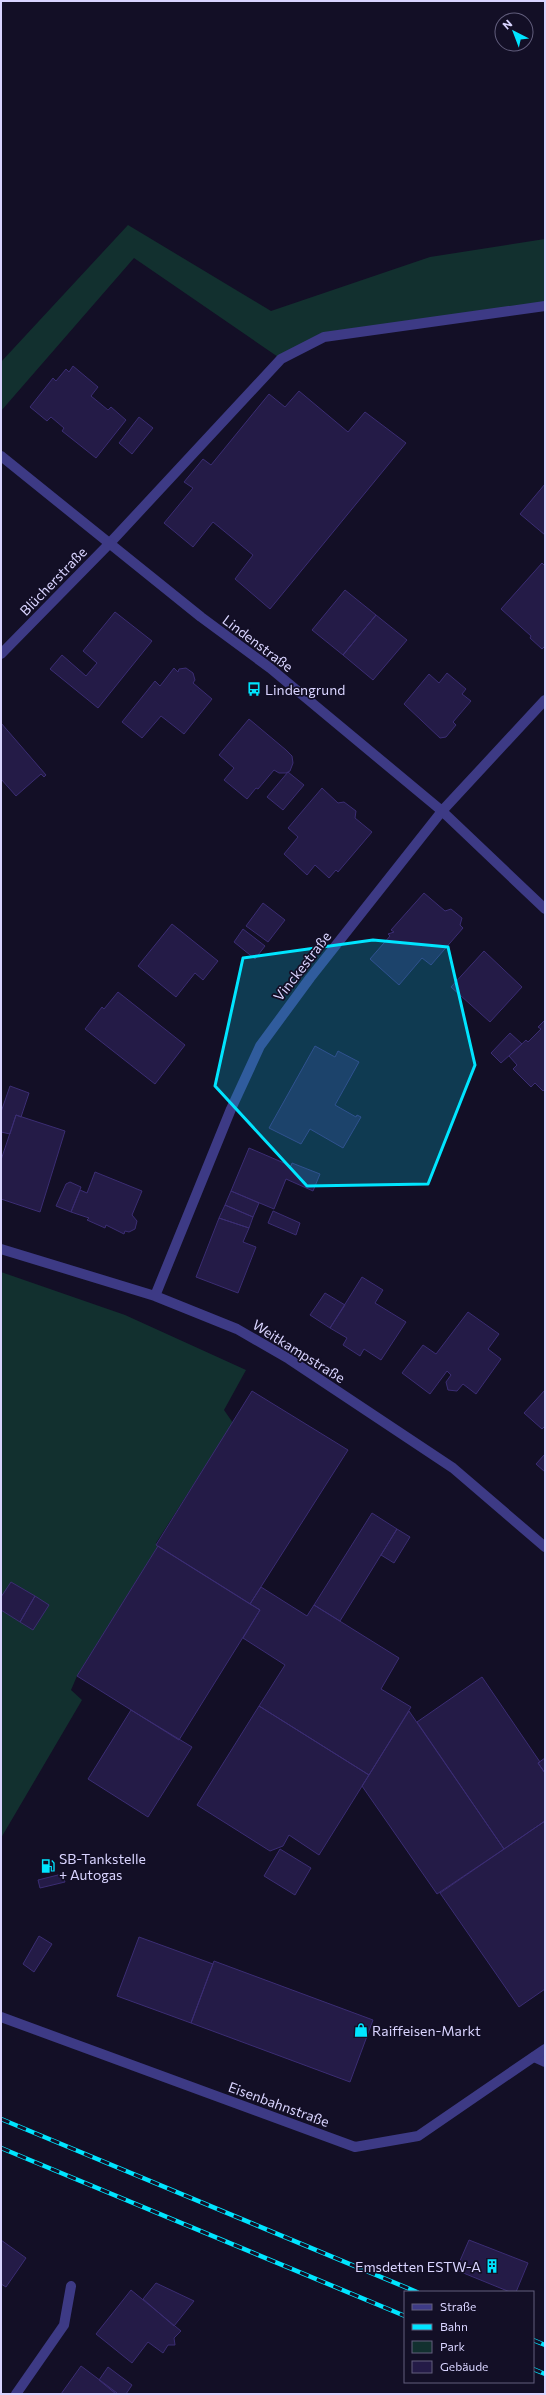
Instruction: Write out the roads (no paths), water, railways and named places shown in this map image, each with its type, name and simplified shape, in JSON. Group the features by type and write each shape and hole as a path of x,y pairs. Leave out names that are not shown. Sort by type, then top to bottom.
{"street":[{"name":"Blücherstraße","path":"1,654 109,544 281,360 324,337 545,306"},
{"name":"Lindenstraße","path":"1,456 201,617 270,668 442,811 545,909"},
{"name":"Vinckestraße","path":"155,1296 231,1109 260,1046 310,978 442,811 545,700"},
{"name":"Weitkampstraße","path":"1,1249 155,1296 237,1329 289,1359 453,1468 545,1547"},
{"name":"Eisenbahnstraße","path":"1,2017 355,2147 418,2136 545,2049"},
{"path":"534,2057 545,2062"},
{"path":"16,2394 64,2325 71,2286"}],"railway":[{"path":"1,2119 415,2291"},
{"path":"1,2148 404,2316"},
{"path":"534,2340 545,2345"},
{"path":"534,2369 545,2374"}],"place":[{"name":"Lindengrund","path":"254,689"},
{"name":"SB-Tankstelle + Autogas","path":"48,1866"},
{"name":"Raiffeisen-Markt","path":"361,2030"},
{"name":"Emsdetten ESTW-A","path":"492,2266"}]}
